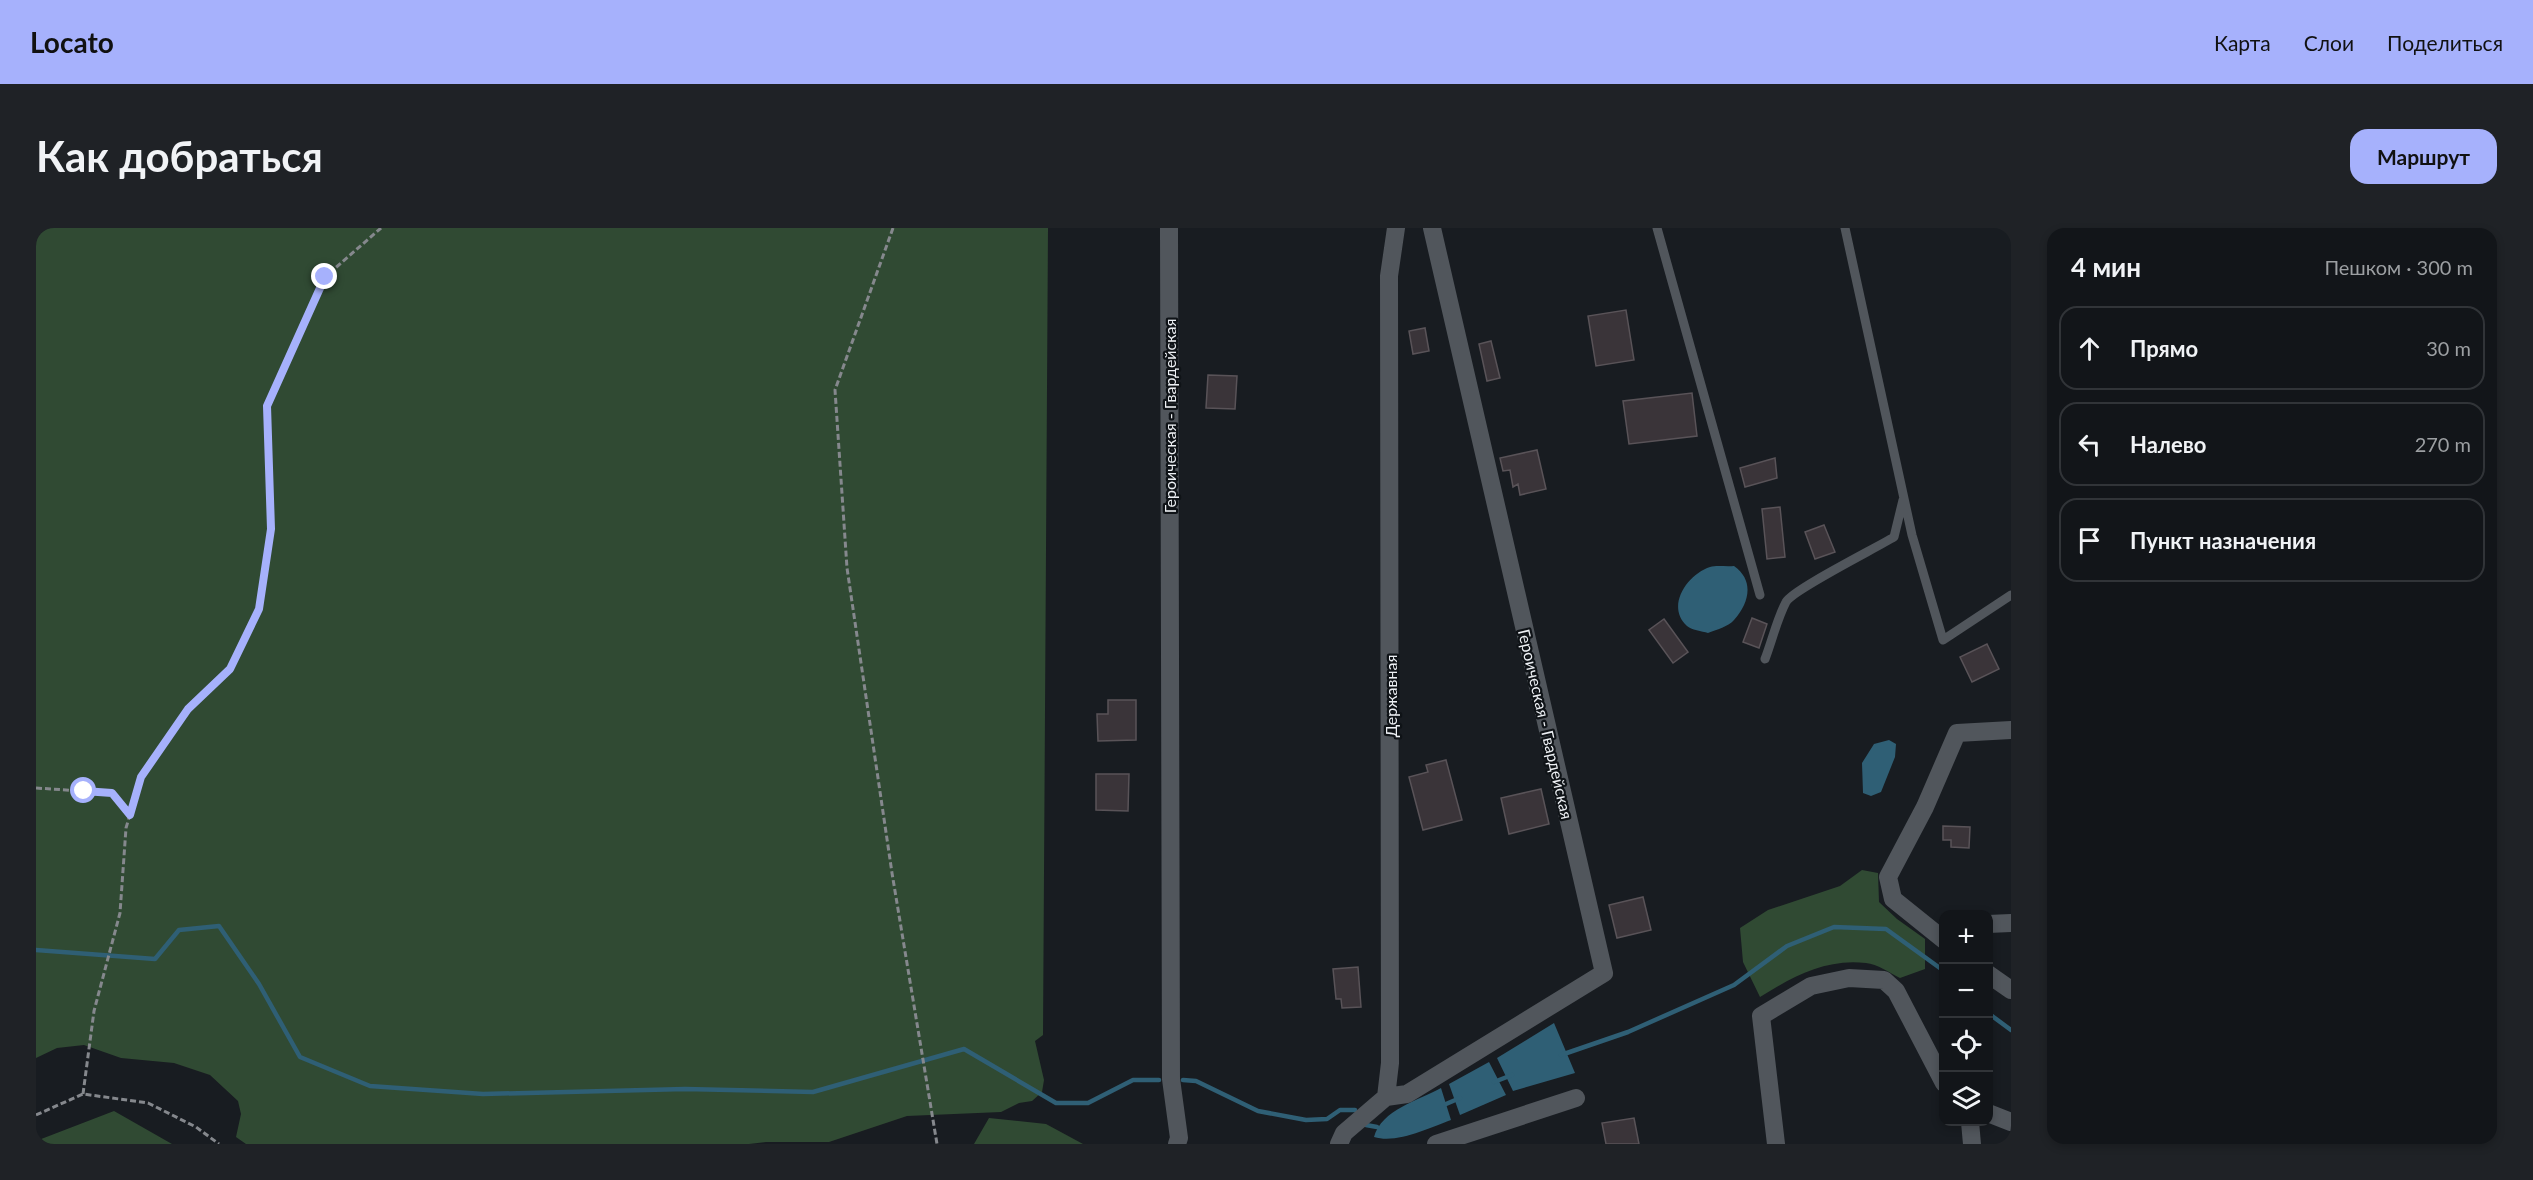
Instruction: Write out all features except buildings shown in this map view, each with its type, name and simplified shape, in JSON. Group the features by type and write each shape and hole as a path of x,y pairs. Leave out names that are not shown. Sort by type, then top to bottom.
{"street":[{"name":"Героическая - Гвардейская","path":"1169,228 1171,1079 1179,1138 1177,1144"},
{"name":"Державная","path":"1386,1097 1390,1063 1389,276 1396,228"},
{"name":"Героическая - Гвардейская","path":"1386,1097 1407,1094 1604,974 1432,228"},
{"path":"1939,936 1893,899 1888,877 1926,807 1957,733 2011,729"},
{"path":"1993,924 2011,923"},
{"path":"1924,926 1939,925"},
{"path":"1993,977 2011,990"},
{"path":"1776,1144 1761,1016 1811,986 1849,978 1884,980 1896,991 1939,1073"},
{"path":"1338,1144 1344,1133 1386,1097"},
{"path":"1436,1144 1576,1098"},
{"path":"1993,1115 2011,1122"},
{"path":"1970,1126 1972,1144"}],"lane":[{"path":"1657,228 1760,595"},
{"path":"1845,228 1912,535 1943,640 2011,595"},
{"path":"1765,659 1787,599 1894,537 1904,493"}],"path":[{"path":"83,1094 94,1011 120,913 126,828 141,777 188,709 230,669 259,609 271,529 267,406 325,277 381,228"},
{"path":"892,228 835,390 848,568 894,885 937,1144"},
{"path":"36,788 112,793 130,815"},
{"path":"36,1115 83,1094 148,1103 196,1127 219,1144"}],"green space":[{"path":"36,228 1048,228 1043,1035 1035,1041 1044,1080 1042,1092 1032,1101 1019,1103 1001,1112 907,1116 829,1142 246,1144 236,1137 241,1114 238,1101 210,1075 174,1063 121,1058 84,1045 57,1048 36,1058"},
{"path":"1862,870 1878,873 1879,902 1897,919 1925,939 1925,969 1900,978 1870,964 1837,963 1797,976 1760,997 1743,962 1740,928 1768,910 1840,886"},
{"path":"114,1111 172,1144 36,1144 36,1141"},
{"path":"989,1118 1046,1124 1083,1144 974,1144"}],"water":[{"path":"1734,566 1745,578 1748,592 1744,606 1734,620 1708,633 1687,626 1678,609 1679,600 1687,583 1710,567"},
{"path":"1889,740 1896,744 1895,757 1881,792 1871,796 1863,793 1862,763 1874,744"},
{"path":"1554,1023 1575,1073 1513,1091 1497,1058"},
{"path":"1489,1062 1506,1095 1460,1115 1449,1084"},
{"path":"1441,1088 1451,1120 1403,1137 1383,1139 1374,1137 1384,1120 1392,1113"}],"waterway":[{"path":"36,950 155,959 179,930 219,926 259,984 300,1057 370,1086 483,1094 685,1089 813,1092 964,1049 1056,1103 1088,1103 1133,1080 1159,1080"},
{"path":"1561,1055 1628,1032 1734,985 1787,946 1834,927 1886,929 1939,967"},
{"path":"1993,1017 2011,1030"},
{"path":"1494,1082 1512,1075"},
{"path":"1183,1080 1196,1081 1258,1111 1306,1120 1327,1119 1340,1110 1355,1110"},
{"path":"1446,1104 1460,1098"},
{"path":"1366,1125 1377,1127"}],"route":[{"path":"84,791 112,793 130,815 141,777 188,709 230,669 259,609 271,529 267,406 325,277"}]}
